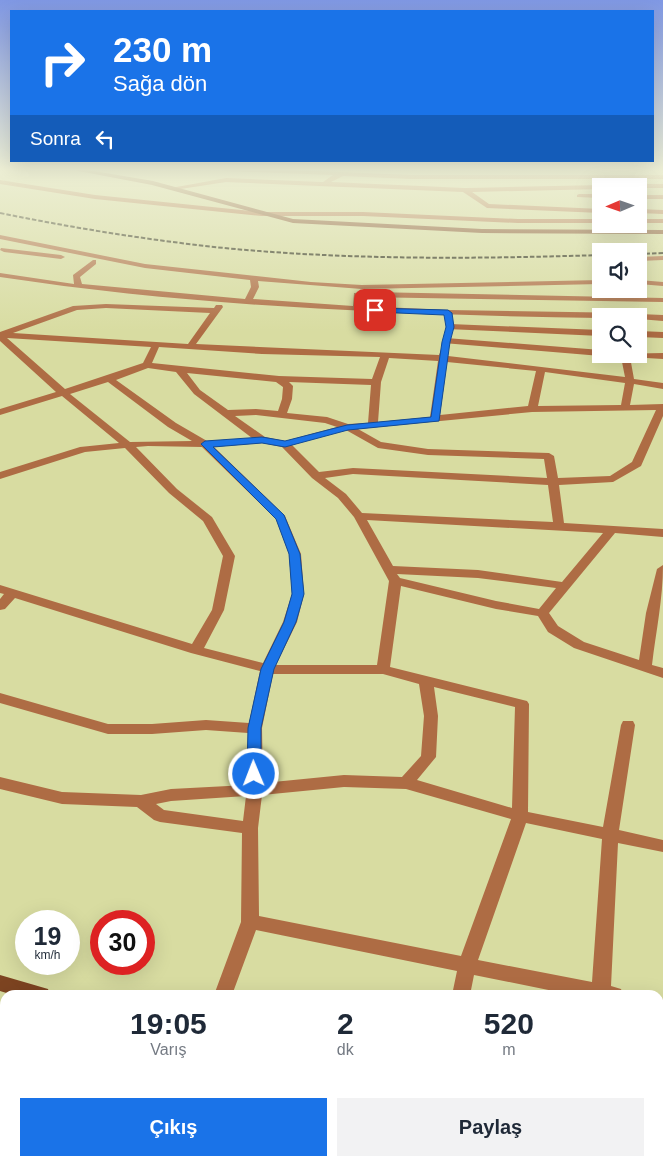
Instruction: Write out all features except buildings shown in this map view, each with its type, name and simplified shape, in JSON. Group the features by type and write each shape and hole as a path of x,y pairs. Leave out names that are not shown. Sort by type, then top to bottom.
{"street":[{"path":"343,223 496,231 663,232"},
{"path":"496,223 496,231"},
{"path":"0,237 144,266 312,284 474,286 534,282 592,282"},
{"path":"1,249 93,262 136,267 144,266"},
{"path":"647,259 663,258"},
{"path":"78,286 76,277 93,262"},
{"path":"0,275 78,286 357,309 448,313 592,315"},
{"path":"248,301 255,286 254,277"},
{"path":"647,283 663,284"},
{"path":"357,309 356,295 474,294 582,300 663,300"},
{"path":"190,347 223,299"},
{"path":"0,335 76,308 106,306 216,311"},
{"path":"435,419 443,360 450,327 448,313"},
{"path":"647,317 663,318"},
{"path":"450,327 592,333"},
{"path":"647,334 663,335"},
{"path":"0,335 190,347 419,356 541,369 663,386"},
{"path":"0,335 62,392 127,444 172,490 208,519 229,556 218,610 196,650"},
{"path":"446,342 592,352"},
{"path":"147,365 156,345"},
{"path":"647,355 663,356"},
{"path":"373,426 376,382 385,356"},
{"path":"625,407 630,380 627,363"},
{"path":"0,412 109,379 147,365 179,370 279,379 376,382"},
{"path":"532,409 541,369"},
{"path":"179,370 197,392 262,440"},
{"path":"109,379 172,425 205,444 281,518 294,554 298,594 290,622 267,669 255,728 255,790 250,828 250,922 225,990"},
{"path":"279,379 288,386 287,399 282,414"},
{"path":"0,476 84,449 127,444 205,444 262,440 285,444 347,427 373,426 532,409 662,407 637,464 613,479 553,482 353,471 316,476"},
{"path":"224,413 235,411 282,414 327,420 347,427 378,445 412,450 484,455 549,456 560,528"},
{"path":"285,444 316,476 342,496 359,516 392,575 382,670"},
{"path":"359,516 460,520 560,528 663,533"},
{"path":"542,613 612,530"},
{"path":"645,668 652,614 663,569"},
{"path":"392,575 434,570 502,576 566,586"},
{"path":"392,575 496,605 542,613 553,629 579,645 663,673"},
{"path":"0,606 7,591 196,650 267,669 382,670 522,704 520,816 467,965 461,990"},
{"path":"406,783 428,757 432,716 426,680"},
{"path":"0,698 63,714 108,729 152,729 206,725 255,728"},
{"path":"606,990 610,836 628,724"},
{"path":"0,783 62,798 142,801 171,795 255,790 344,781 406,783 520,816 663,846"},
{"path":"142,801 160,816 250,828"},
{"path":"250,922 587,990"},
{"path":"0,983 24,990"}],"railway":[{"path":"54,223 196,245 318,255 412,258 592,255"},
{"path":"647,254 663,253"}],"route":[{"path":"254,774 255,728 267,669 290,622 298,594 294,554 281,518 205,444 262,440 285,444 347,427 435,419 446,342 450,327 448,313 375,310"}]}
